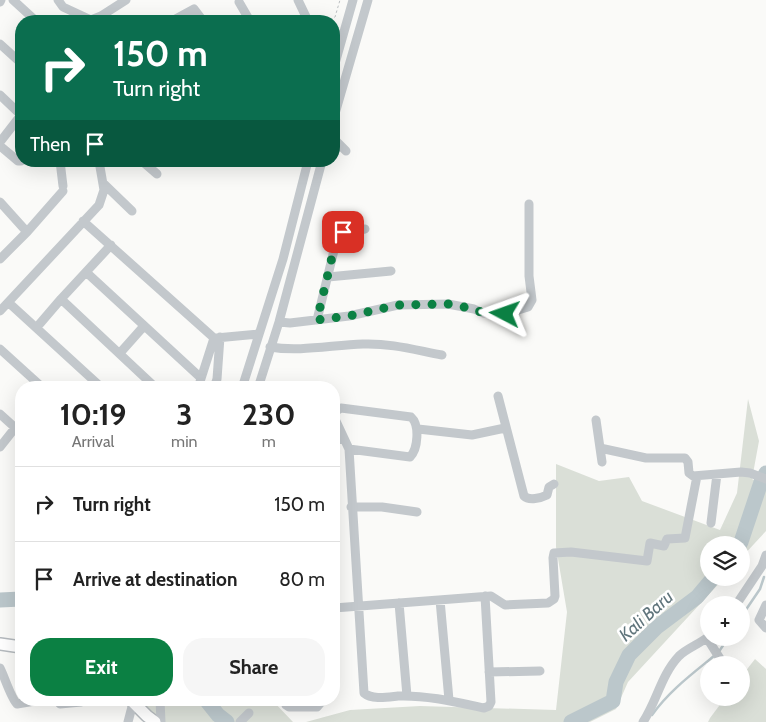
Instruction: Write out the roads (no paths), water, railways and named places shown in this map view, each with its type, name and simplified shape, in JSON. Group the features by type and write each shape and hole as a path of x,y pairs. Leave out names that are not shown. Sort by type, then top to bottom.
{"main road":[{"path":"0,644 15,646"},
{"path":"137,706 149,720"}],"street":[{"path":"14,0 30,15"},
{"path":"58,0 63,7 81,15"},
{"path":"101,15 126,0"},
{"path":"298,0 305,15"},
{"path":"340,47 353,0"},
{"path":"340,96 368,0"},
{"path":"239,2 247,15"},
{"path":"180,15 193,5"},
{"path":"0,44 15,58"},
{"path":"0,95 15,109"},
{"path":"0,142 15,123"},
{"path":"340,145 346,151"},
{"path":"0,146 15,158"},
{"path":"0,259 27,232 63,188 61,167"},
{"path":"0,311 99,206 103,194 100,167"},
{"path":"148,167 156,174"},
{"path":"244,381 283,259 306,167"},
{"path":"260,381 279,322 320,167"},
{"path":"103,183 132,211"},
{"path":"0,202 27,232"},
{"path":"279,322 290,323 349,316 398,305 448,304 474,309 483,313 505,314 528,307 532,300 529,276 529,204"},
{"path":"83,221 217,338 258,334"},
{"path":"317,320 338,234 365,229"},
{"path":"37,327 111,245"},
{"path":"283,259 295,263"},
{"path":"328,277 391,271"},
{"path":"86,272 144,326 198,381"},
{"path":"61,299 149,381"},
{"path":"9,303 95,381"},
{"path":"120,353 144,326"},
{"path":"201,381 217,338"},
{"path":"216,381 217,338"},
{"path":"270,347 284,349 386,344 442,354"},
{"path":"0,349 35,381"},
{"path":"498,396 525,498 544,497 547,495 548,487 554,484"},
{"path":"340,409 411,417 416,422 418,429 413,454 410,457 349,449"},
{"path":"0,414 15,428"},
{"path":"596,420 602,462"},
{"path":"418,429 472,435 506,428"},
{"path":"340,431 349,449 351,506 364,693 370,697 407,696 449,700 484,708 489,706 491,702 485,596"},
{"path":"0,447 15,434"},
{"path":"600,448 643,458 685,458 688,462 690,474 697,476 741,472 762,478"},
{"path":"711,522 717,474"},
{"path":"340,608 485,596 491,596 505,605 552,602 555,596 553,553 572,552 646,560 650,543 664,546 668,539 684,538 697,476"},
{"path":"351,506 382,507 418,512"},
{"path":"743,596 764,568 766,555"},
{"path":"440,600 449,700"},
{"path":"399,603 407,696"},
{"path":"766,605 759,620 766,628"},
{"path":"643,722 652,706 657,691 672,666 680,655 700,642"},
{"path":"0,668 15,702"},
{"path":"489,672 540,672"},
{"path":"128,722 132,706"},
{"path":"160,706 161,722"},
{"path":"286,706 289,708 318,706"},
{"path":"240,722 249,713"}],"waterway":[{"name":"Kali Baru","path":"743,536 761,482 766,473"},
{"path":"750,604 760,589 764,577"},
{"name":"Kali Baru","path":"571,722 613,701 616,682 629,655 657,627 697,597 706,586"},
{"name":"Kali Baru","path":"0,600 15,599"},
{"path":"720,650 723,646"},
{"path":"652,715 673,691 700,667"},
{"name":"Kali Baru","path":"211,706 227,722"}]}
